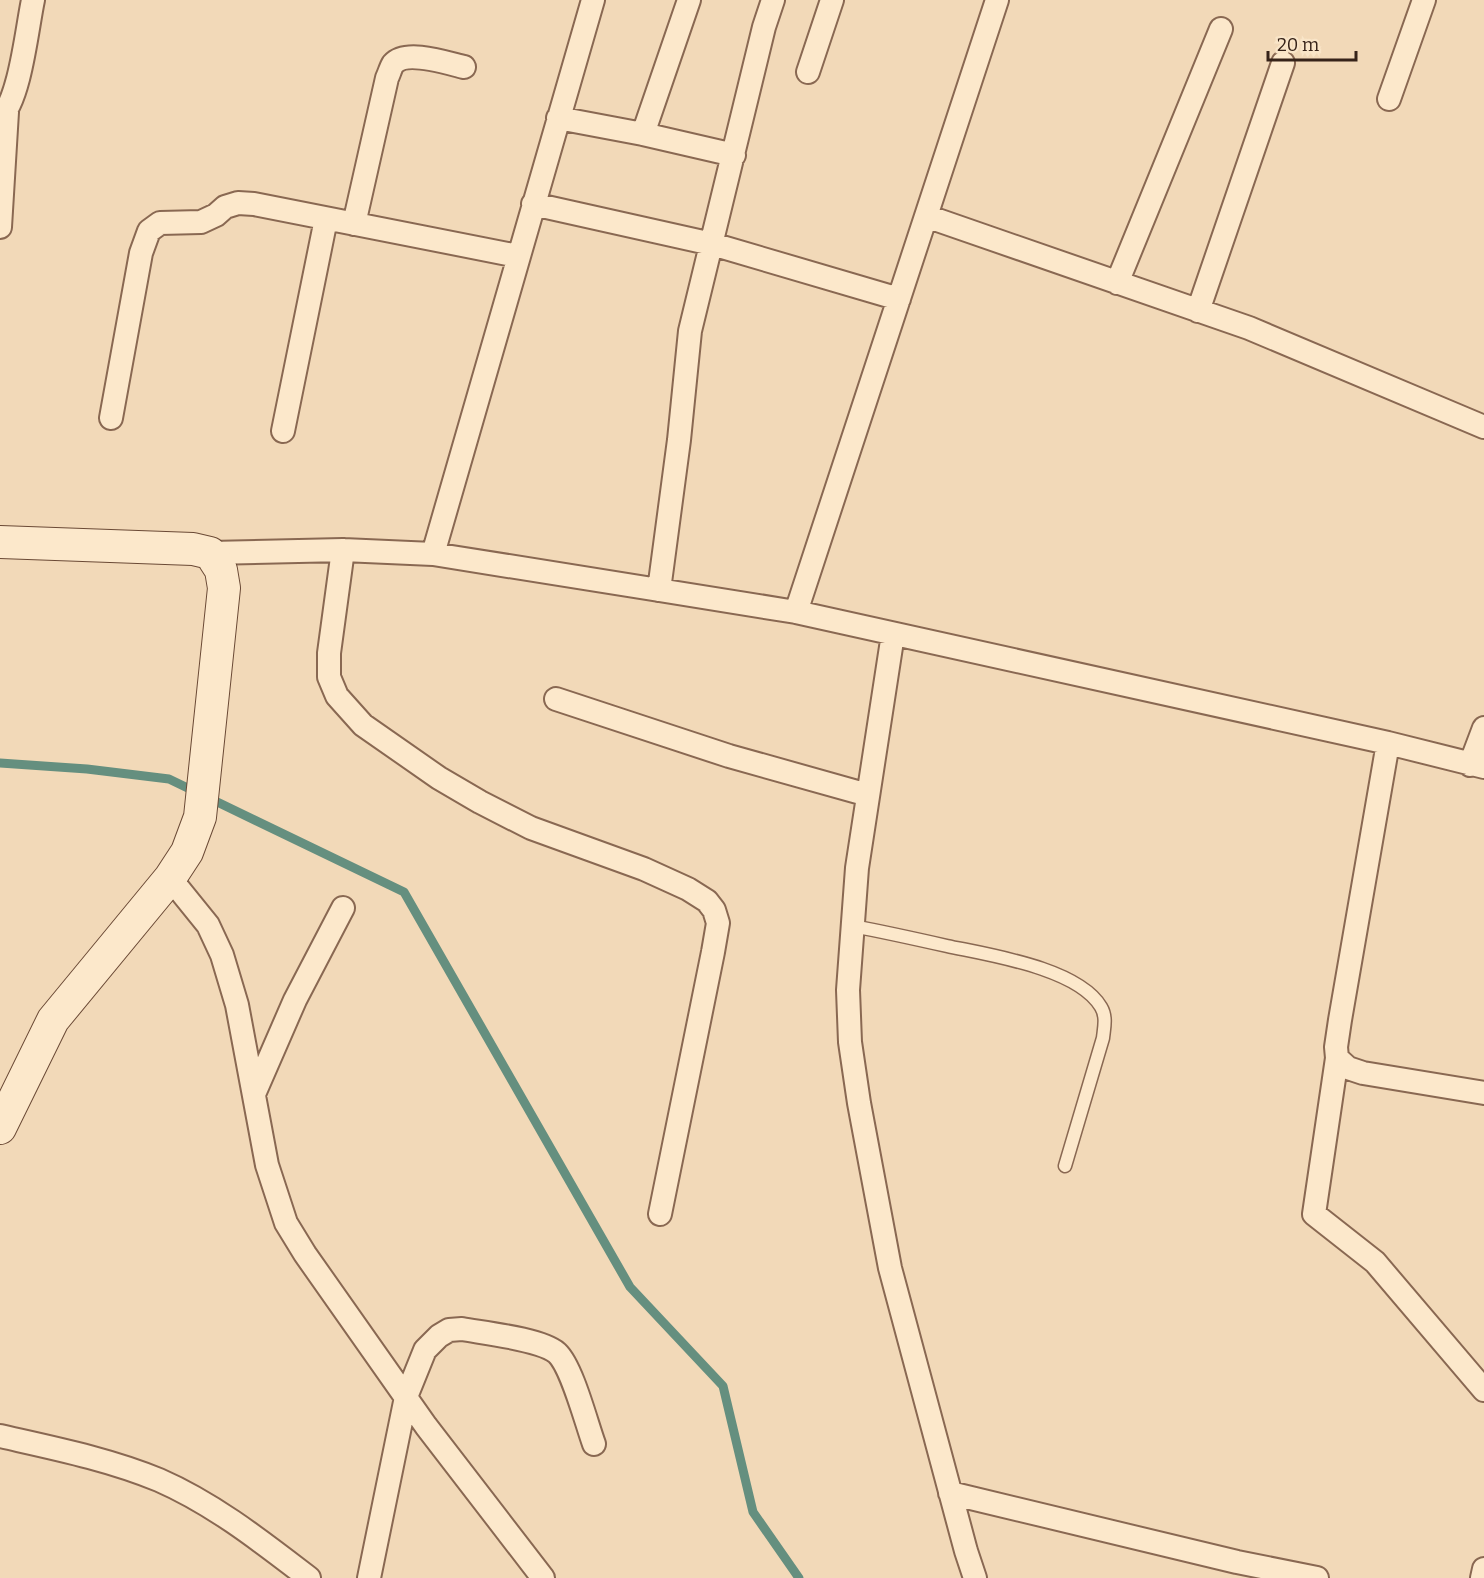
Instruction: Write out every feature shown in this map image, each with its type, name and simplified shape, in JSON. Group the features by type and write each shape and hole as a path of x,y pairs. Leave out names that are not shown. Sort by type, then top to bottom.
{"street":[{"path":"0,227 3,115 14,94 33,0"},
{"path":"433,554 593,0"},
{"path":"643,134 689,0"},
{"path":"659,590 679,440 690,331 764,27 773,0"},
{"path":"808,72 832,0"},
{"path":"796,612 997,0"},
{"path":"1389,99 1424,0"},
{"path":"1117,283 1221,29"},
{"path":"354,224 387,78 394,64 405,57 418,57 464,67"},
{"path":"1198,311 1283,63"},
{"path":"558,118 643,134 734,155"},
{"path":"111,418 141,253 149,231 160,223 201,222 216,215 225,207 238,203 254,204 518,256"},
{"path":"533,204 712,244 899,299"},
{"path":"926,216 1249,328 1484,427"},
{"path":"284,431 326,219"},
{"path":"0,542 193,549 210,553 343,550 433,554 796,612 1388,743 1477,766 1484,728"},
{"path":"343,550 329,653 329,677 337,696 363,725 439,778 480,802 531,828 634,865 688,889 707,901 714,910 718,923 713,952 660,1214"},
{"path":"0,1128 53,1020 170,878 187,852 200,817 224,588 221,570 210,553"},
{"path":"893,634 857,868 848,990 850,1041 859,1103 890,1268 975,1578"},
{"path":"556,699 729,756 868,795"},
{"path":"1388,743 1340,1020 1336,1047 1337,1058 1314,1214 1375,1262 1484,1390"},
{"path":"170,878 208,925 222,955 237,1005 267,1165 286,1223 305,1254 406,1397 543,1578"},
{"path":"254,1094 295,1000 343,908"},
{"path":"1337,1058 1348,1068 1363,1073 1484,1093"},
{"path":"369,1578 406,1397 425,1350 449,1330 462,1329 543,1345 557,1353 567,1367 594,1444"},
{"path":"0,1436 87,1456 159,1480 213,1509 309,1578"},
{"path":"950,1493 1237,1562 1317,1578"},
{"path":"1482,1578 1484,1569"}],"lane":[{"path":"853,926 998,957 1041,969 1068,979 1096,999 1103,1009 1105,1019 1103,1038 1065,1166"}],"waterway":[{"path":"0,763 87,769 169,779 196,792"},
{"path":"209,798 404,892 630,1287 723,1386 753,1512 799,1578"}]}
